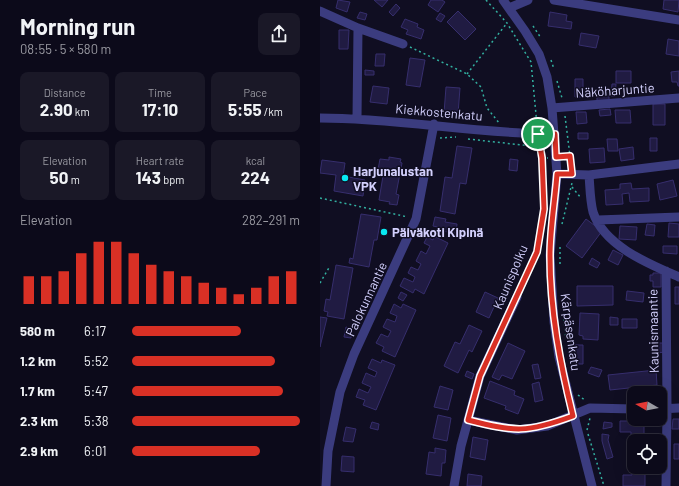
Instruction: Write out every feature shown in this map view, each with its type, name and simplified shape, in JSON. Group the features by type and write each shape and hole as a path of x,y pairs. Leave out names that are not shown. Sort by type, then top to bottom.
{"street":[{"name":"Kärpäsenkatu","path":"503,0 526,30 539,54 547,77 555,134 557,174 550,255 559,357 592,486"},
{"path":"509,8 528,0"},
{"path":"554,0 679,20"},
{"path":"320,11 358,28 403,44"},
{"path":"357,118 358,28"},
{"name":"Näköharjuntie","path":"552,108 679,98"},
{"name":"Kiekkostenkatu","path":"320,118 357,118 538,134 555,134"},
{"name":"Palokunnantie","path":"326,486 328,451 340,392 354,354 416,219 434,124"},
{"path":"557,174 589,175 679,164"},
{"path":"589,175 593,212 616,244 636,257 679,277"},
{"path":"598,220 679,216"},
{"name":"Kaunismaantie","path":"664,386 666,271"},
{"name":"Kaunispolku","path":"454,486 468,420 480,376 517,297"},
{"path":"468,420 517,430 547,426 590,408 627,409"},
{"path":"667,409 679,408"},
{"name":"Kaunismaantie","path":"664,426 666,486"}],"path":[{"path":"486,0 507,23 531,62 538,126 531,126"},
{"path":"467,74 507,23"},
{"path":"403,44 467,74 482,87 487,108 500,124 506,124"},
{"name":"Kaunispolku","path":"517,297 537,252 544,209 542,158 538,134"},
{"path":"542,158 570,156 572,187 561,230"},
{"path":"320,198 416,219"},
{"path":"560,244 560,267"},
{"path":"320,283 330,266"},
{"path":"562,304 566,343"},
{"path":"577,394 586,401 590,408 587,430 604,486"}],"building":[{"path":"338,0 350,2 347,12 336,8"},
{"path":"374,0 388,0 382,7"},
{"path":"431,0 442,0 445,2 438,12 428,5"},
{"path":"664,0 679,0 678,12 663,9"},
{"path":"396,4 400,8 393,16 389,12"},
{"path":"458,11 476,29 465,40 447,22"},
{"path":"360,12 367,14 365,20 357,18"},
{"path":"550,12 567,15 566,21 572,22 571,29 548,26"},
{"path":"440,13 445,16 441,22 436,19"},
{"path":"405,19 418,24 417,27 424,30 421,39 406,34 408,30 401,27"},
{"path":"339,30 349,30 348,49 339,49"},
{"path":"581,33 599,36 596,48 579,45"},
{"path":"668,39 679,41 679,56 666,54"},
{"path":"376,54 385,54 384,66 375,66"},
{"path":"410,58 425,60 420,87 406,85"},
{"path":"365,70 374,71 374,75 365,75"},
{"path":"616,71 631,71 631,83 616,83"},
{"path":"679,71 678,86 677,82 672,82 671,72"},
{"path":"575,79 583,79 583,97 575,97"},
{"path":"612,84 616,84 615,96 611,96"},
{"path":"373,86 389,88 387,104 370,102"},
{"path":"446,87 460,88 458,114 444,113"},
{"path":"609,95 609,102 597,102 597,96"},
{"path":"653,104 665,104 665,125 653,125"},
{"path":"610,109 611,115 600,116 599,110"},
{"path":"615,110 630,110 631,123 616,123"},
{"path":"576,112 586,112 587,123 577,124"},
{"path":"578,133 588,133 588,139 578,139"},
{"path":"650,138 657,138 657,151 650,151"},
{"path":"607,139 617,139 618,151 608,151"},
{"path":"457,146 472,148 466,184 460,183 455,214 440,211 445,177 452,178"},
{"path":"633,147 634,159 621,161 619,149"},
{"path":"604,148 605,162 590,163 589,149"},
{"path":"389,157 401,159 400,162 402,163 396,194 399,195 397,205 379,200 383,176 377,175 380,159 389,160"},
{"path":"510,159 518,160 517,171 509,170"},
{"name":"Harjunalustan VPK","path":"322,160 345,163 343,176 365,180 363,196 334,191 336,175 320,173"},
{"path":"673,180 677,196 660,200 657,184"},
{"path":"631,183 632,189 649,188 649,201 630,202 629,193 622,194 623,204 606,205 605,190 620,189 620,184"},
{"path":"361,214 381,217 377,240 374,240 369,267 349,263 350,258 353,259"},
{"path":"435,217 446,219 445,222 457,224 456,233 441,231 442,228 433,226"},
{"path":"586,219 602,231 582,258 566,246"},
{"path":"669,223 679,224 679,237 668,237"},
{"path":"647,224 655,225 654,236 645,235"},
{"path":"620,226 637,227 636,240 619,239"},
{"path":"434,236 448,243 424,294 415,289 413,293 400,286 404,278 413,282 415,277 408,273 411,267 418,270 421,264 416,261 421,251 426,254 430,246 424,243 427,237 433,240"},
{"path":"663,246 677,246 677,254 663,253"},
{"path":"613,250 623,255 618,265 608,260"},
{"path":"592,258 600,263 597,268 589,264"},
{"path":"336,265 353,268 344,319 327,316 328,312 324,311 326,299 330,300"},
{"path":"653,273 661,273 661,287 653,287 653,281 650,281 650,275 653,275"},
{"path":"577,286 613,286 613,305 577,306"},
{"path":"675,287 679,287 679,304 675,304"},
{"path":"627,291 644,293 643,302 626,300"},
{"path":"401,292 407,295 403,301 398,298"},
{"path":"485,292 498,298 489,318 476,312"},
{"path":"394,304 401,308 403,304 416,310 395,357 382,351 384,347 376,343 381,334 388,337 391,331 383,327 387,319 395,322 397,316 390,313"},
{"path":"580,313 599,314 598,340 583,339 583,336 579,335"},
{"path":"320,317 327,318 320,347"},
{"path":"610,317 618,318 618,325 610,325"},
{"path":"622,319 637,319 637,328 622,328"},
{"path":"469,325 482,331 472,352 469,350 458,373 444,366 455,342 460,344"},
{"path":"346,327 352,329 351,338 344,337"},
{"path":"508,343 525,351 512,379 502,375 499,380 492,377"},
{"path":"657,343 665,343 665,352 657,353"},
{"path":"575,345 583,345 583,364 576,364"},
{"path":"372,359 381,363 382,360 395,365 376,410 363,405 365,400 356,397 359,389 368,393 371,387 362,383 366,373 375,377 377,372 368,368"},
{"path":"538,364 541,378 535,379 532,365"},
{"path":"591,367 602,370 599,377 588,373"},
{"path":"656,370 657,385 627,386 627,388 610,390 608,375"},
{"path":"467,371 474,374 472,379 465,376"},
{"path":"490,381 515,391 514,395 524,399 518,414 505,409 506,406 484,398"},
{"path":"539,382 543,400 535,402 532,384"},
{"path":"440,386 453,390 448,410 434,407"},
{"path":"438,415 451,418 447,441 433,438"},
{"path":"673,419 679,419 679,429 672,429"},
{"path":"620,421 627,421 627,426 644,426 644,434 620,432"},
{"path":"372,422 379,424 378,430 370,428"},
{"path":"604,422 612,423 612,427 603,429"},
{"path":"346,427 356,429 353,442 343,441"},
{"path":"602,434 609,435 608,440 613,457 607,459 602,441"},
{"path":"473,437 488,440 485,460 470,457"},
{"path":"674,444 679,444 679,459 674,459"},
{"path":"435,448 446,450 445,463 442,463 441,476 426,474 429,452 435,453"},
{"path":"342,456 354,457 354,472 341,471"},
{"path":"468,474 482,476 481,486 467,486"},
{"path":"645,474 645,486 623,486 623,475"}],"place":[{"name":"Harjunalustan VPK","path":"345,178"},
{"name":"Päiväkoti Kipinä","path":"384,232"}],"route":[{"path":"538,134 555,134 556,157 570,156 572,163 572,174 557,174 550,255 554,322 559,357 573,416 547,426 517,430 493,427 468,420 480,376 537,252 544,209 542,158 538,134"}]}
